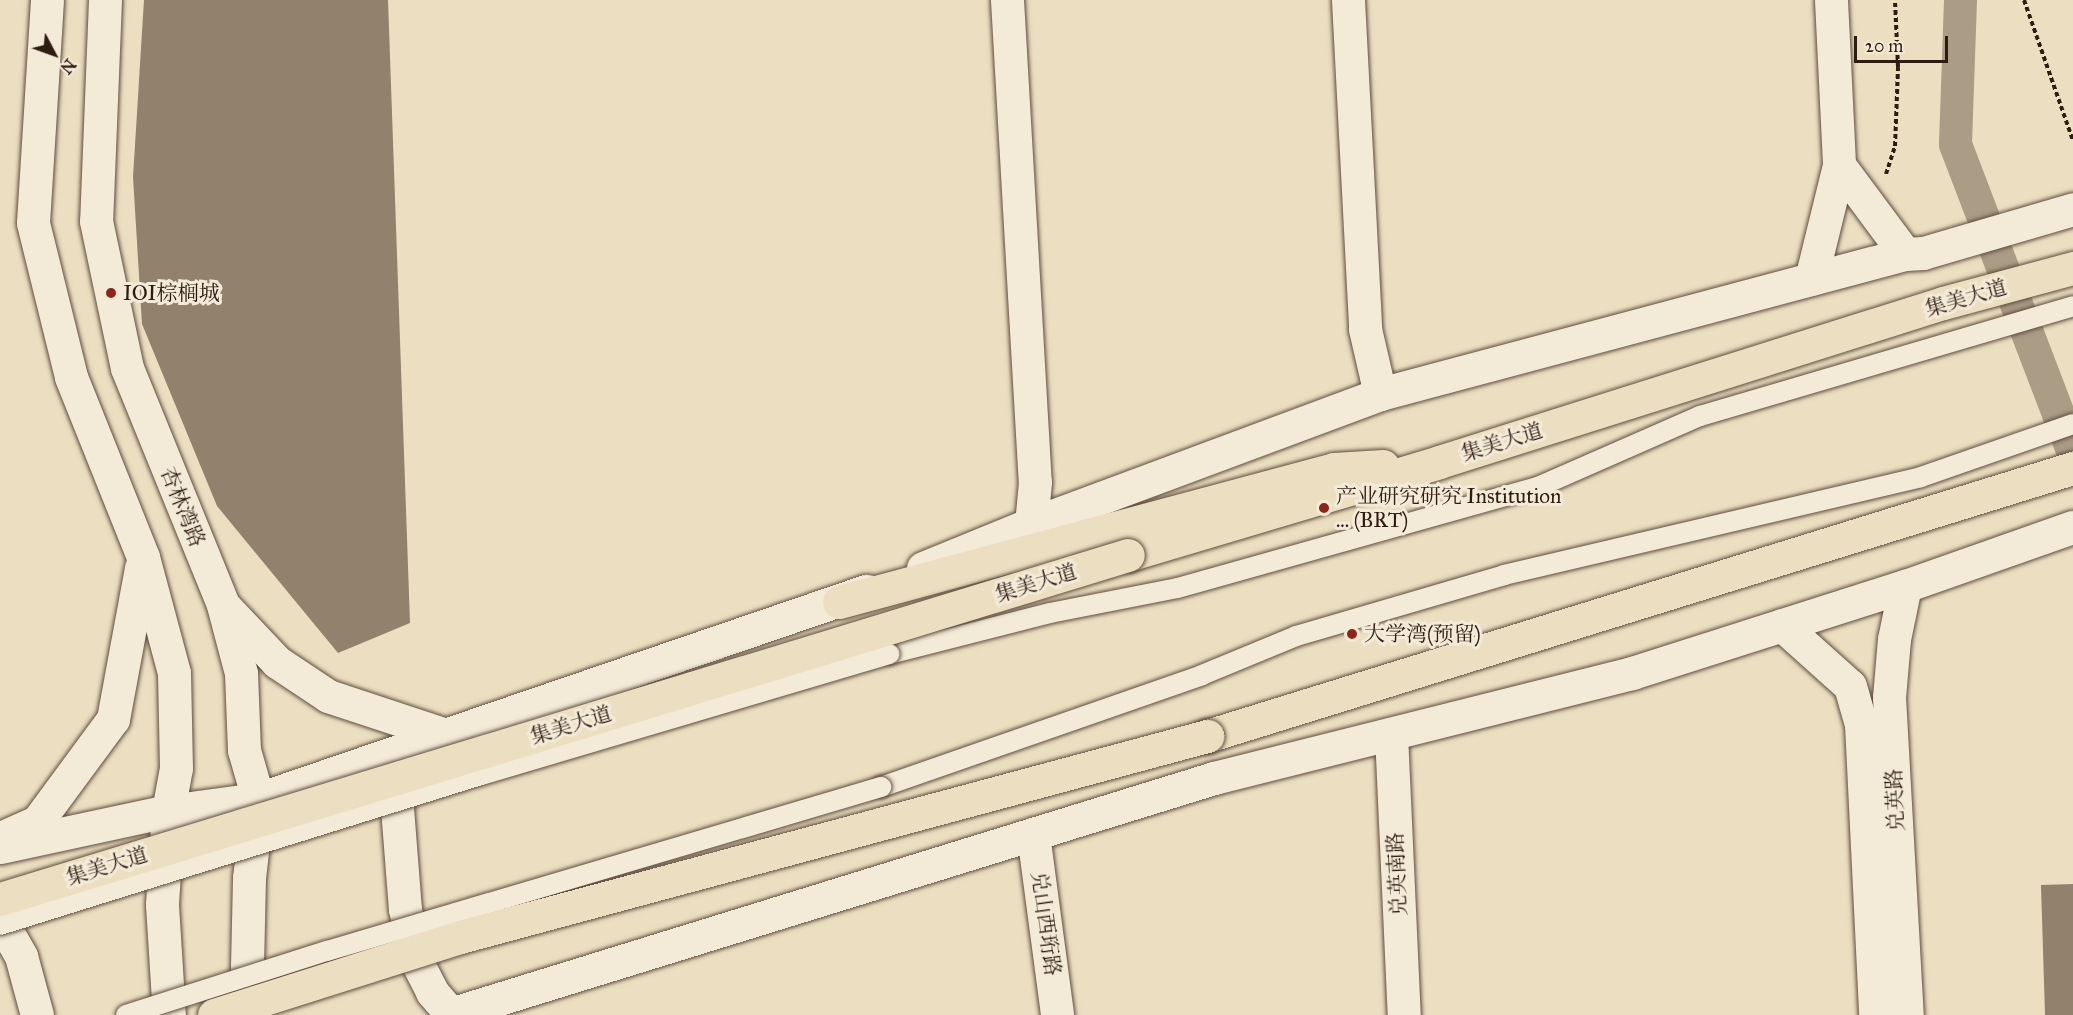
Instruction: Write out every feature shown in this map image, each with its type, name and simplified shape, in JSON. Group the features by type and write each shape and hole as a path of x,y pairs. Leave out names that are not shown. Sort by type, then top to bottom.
{"main road":[{"path":"47,0 33,223 71,377 143,557 174,673 176,768 168,811 162,905 169,1015"},
{"name":"杏林湾路","path":"105,0 96,221 126,368 223,605 241,673 244,750 258,799 249,878 246,1015"},
{"path":"1007,0 1035,482 1031,524"},
{"path":"1348,0 1365,329 1380,394"},
{"path":"1811,279 1839,165 1832,0"},
{"path":"1839,165 1914,254"},
{"path":"0,847 168,811 258,799 839,602 1031,524 1380,394 1811,279 1914,254 2064,211"},
{"name":"集美大道","path":"0,899 1439,462 1943,303 2073,268"},
{"path":"839,602 1048,548 1334,469 1439,462"},
{"path":"214,1015 460,937 1207,736 1996,491 2068,471"},
{"path":"432,740 404,761 397,808 405,909 416,960 432,992 458,1015 523,992 1214,778 1632,674 1905,586 2073,527"},
{"path":"0,838 37,822 113,719 143,557"},
{"name":"兑英路","path":"1905,586 1894,639 1889,697 1907,1015"},
{"path":"223,605 277,662 328,696 432,740"},
{"name":"兑英路","path":"1782,625 1850,686 1861,724 1875,1015"},
{"name":"兑英南路","path":"1391,734 1404,1015"},
{"name":"兑山西珩路","path":"1033,834 1058,1015"},
{"path":"0,919 21,956 36,1015"}],"lane":[{"path":"0,925 470,778 889,654 1050,613 1178,588 1538,487 1700,416 2073,306"},
{"path":"126,1015 327,951 881,787 1202,675 1296,636 1504,575 1921,477 2073,424"}],"path":[{"path":"1885,178 1895,146 1898,67 1895,0"},
{"path":"2024,0 2073,141"}],"building":[{"path":"144,0 388,0 410,623 338,653 217,506 142,324 133,177"},
{"path":"2073,884 2073,1015 2045,1015 2041,885"}],"waterway":[{"path":"1960,0 1955,144 2073,453"}],"place":[{"name":"IOI棕榈城","path":"111,293"},
{"name":"产业研究研究 Institution ... (BRT)","path":"1324,508"},
{"name":"大学湾(预留)","path":"1352,634"}]}
